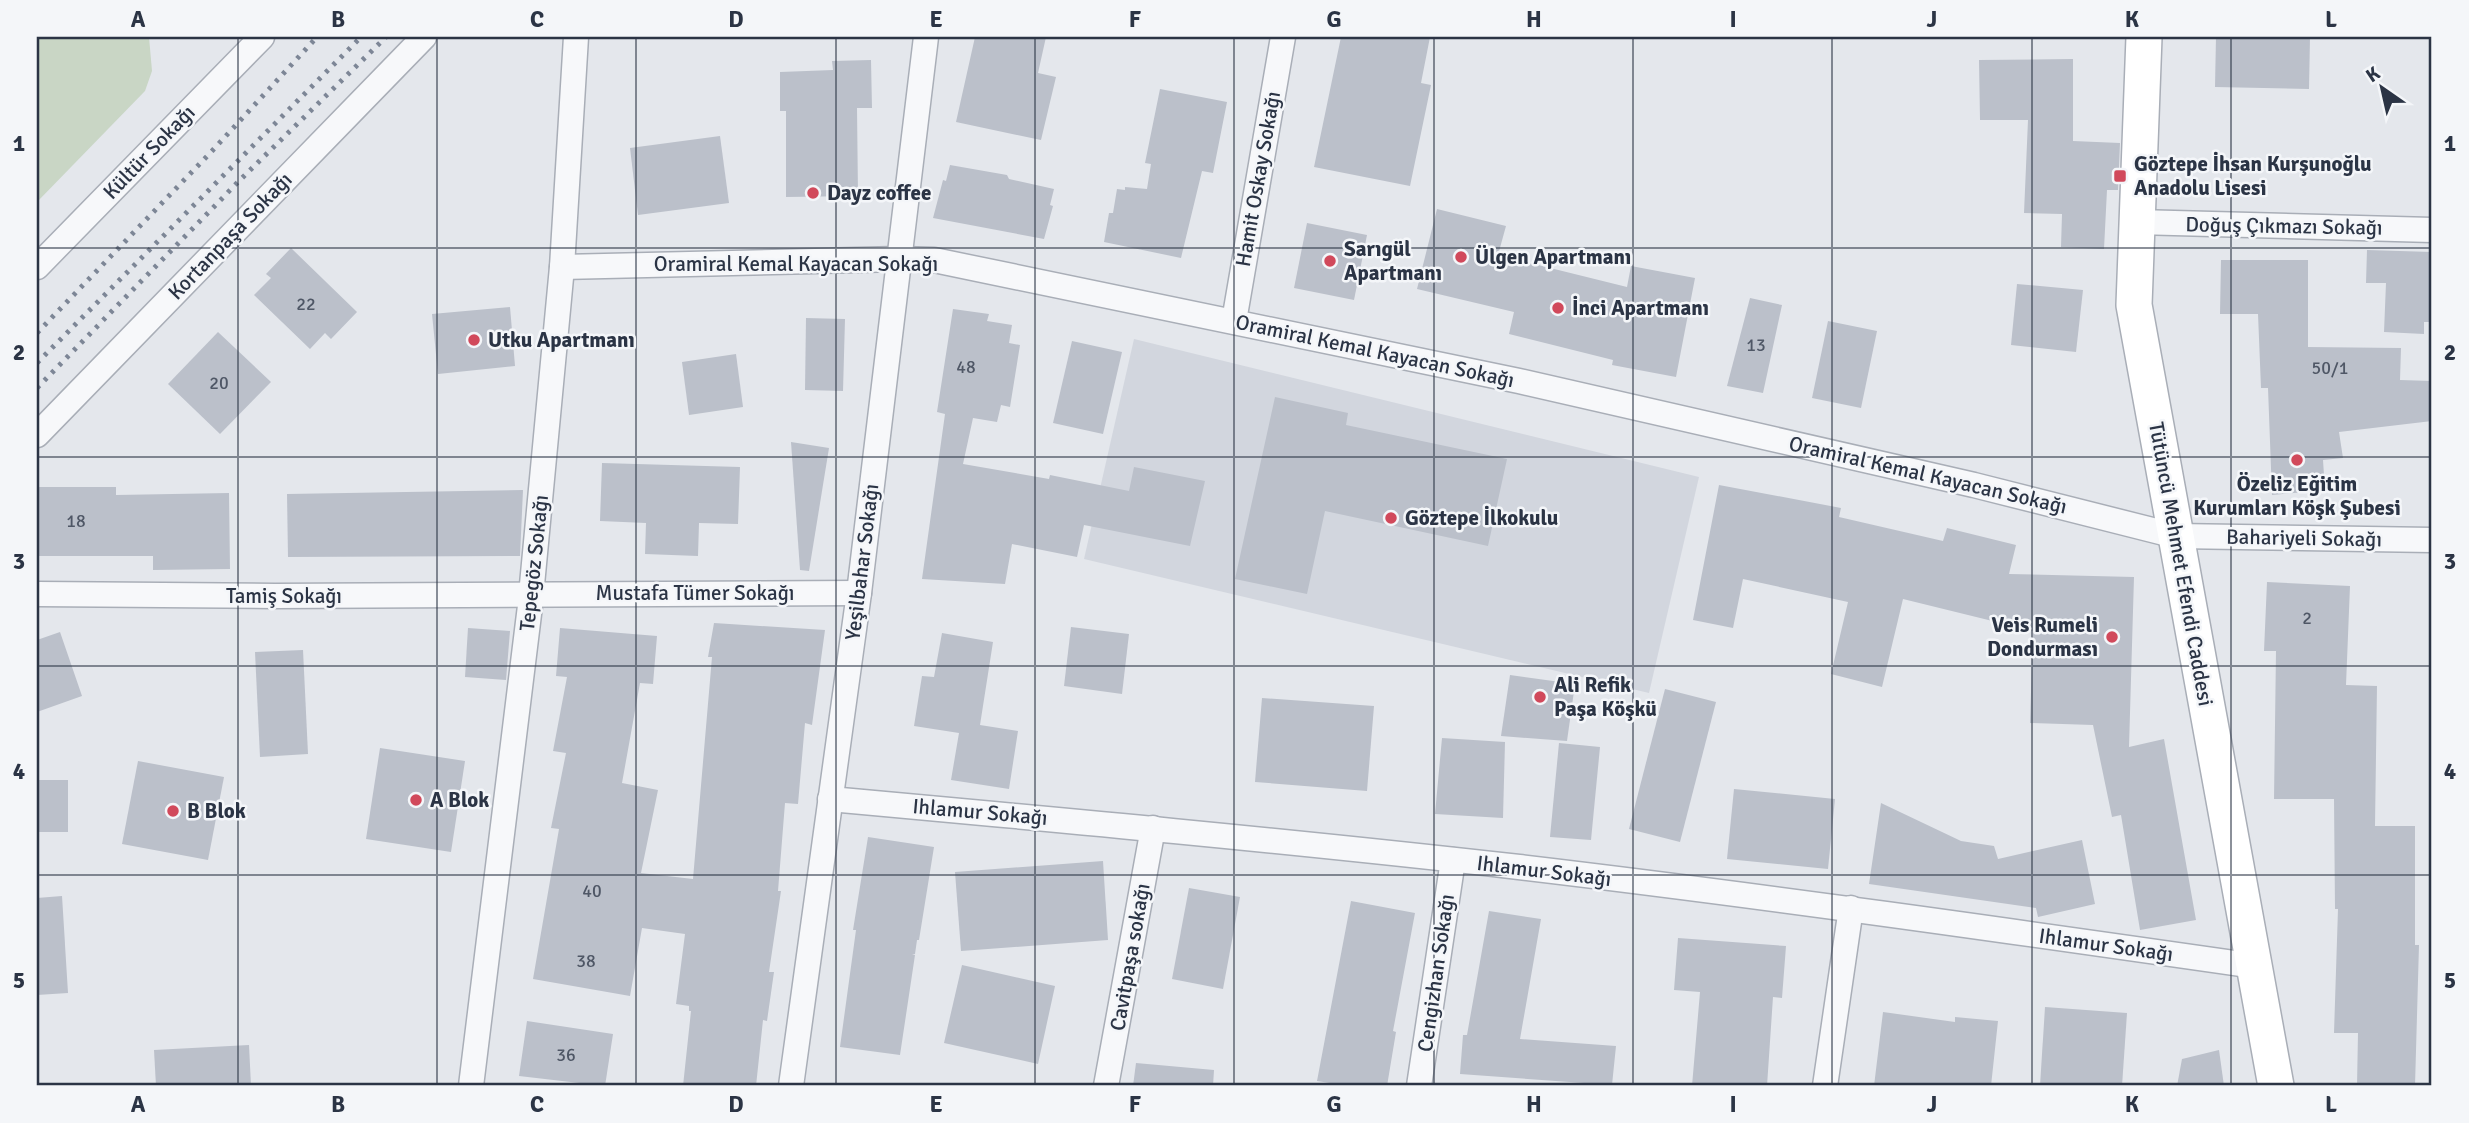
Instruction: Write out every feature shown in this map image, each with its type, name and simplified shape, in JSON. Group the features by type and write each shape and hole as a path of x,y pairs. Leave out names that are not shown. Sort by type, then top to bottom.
{"main road":[{"name":"Tütüncü Mehmet Efendi Caddesi","path":"2144,37 2134,305 2276,1086"}],"street":[{"name":"Kültür Sokağı","path":"37,267 262,37"},
{"name":"Kortanpaşa Sokağı","path":"37,435 424,37"},
{"name":"Tepegöz Sokağı","path":"471,1086 531,593 562,267 576,37"},
{"name":"Yeşilbahar Sokağı","path":"791,1086 859,593 926,37"},
{"name":"Hamit Oskay Sokağı","path":"1234,321 1283,37"},
{"name":"Doğuş Çıkmazı Sokağı","path":"2136,222 2432,230"},
{"name":"Oramiral Kemal Kayacan Sokağı","path":"562,267 934,260 1519,381 1824,450 2176,536"},
{"name":"Bahariyeli Sokağı","path":"2176,536 2432,540"},
{"name":"Mustafa Tümer Sokağı","path":"531,593 859,593"},
{"name":"Tamiş Sokağı","path":"37,594 288,596 531,593"},
{"name":"Ihlamur Sokağı","path":"830,799 1153,828 1453,860 1852,908 2255,966"},
{"name":"Cavitpaşa sokağı","path":"1106,1086 1153,828"},
{"name":"Cengizhan Sokağı","path":"1419,1086 1453,860"},
{"path":"1825,1086 1852,908"}],"shaded area":[{"name":"Göztepe İlkokulu","path":"1134,339 1699,477 1649,693 1084,559"}],"green space":[{"path":"37,37 149,37 152,71 145,91 37,202"}],"building":[{"path":"975,37 1046,37 1038,73 1056,77 1041,140 956,122"},
{"path":"1341,37 1430,37 1421,83 1431,85 1410,186 1314,167"},
{"path":"2216,37 2310,37 2309,89 2215,87"},
{"path":"2073,59 2073,141 2120,143 2118,190 2107,190 2104,249 2061,247 2062,214 2024,213 2028,120 1980,120 1979,60"},
{"path":"871,60 872,108 857,108 858,196 786,197 786,111 780,111 780,72 833,70 832,61"},
{"path":"1160,89 1227,102 1213,173 1202,171 1181,258 1104,242 1117,189 1147,189 1151,164 1145,163"},
{"path":"720,136 729,203 638,215 630,148"},
{"path":"950,165 1007,175 1009,179 1054,189 1050,205 1053,206 1044,239 933,218"},
{"path":"1437,209 1506,226 1498,255 1627,287 1631,266 1695,278 1676,377 1612,365 1613,360 1509,334 1514,312 1417,289"},
{"name":"Sarıgül Apartmanı","path":"1307,223 1367,235 1354,300 1294,288"},
{"path":"291,248 357,312 331,339 325,333 310,349 254,295 271,278 266,274"},
{"path":"2367,250 2432,252 2432,322 2424,322 2424,334 2384,332 2386,283 2366,283"},
{"path":"2221,260 2308,260 2308,347 2401,348 2400,380 2432,381 2432,421 2339,432 2343,458 2323,460 2325,490 2272,495 2268,388 2261,388 2258,314 2220,314"},
{"path":"2017,284 2083,290 2076,352 2011,345"},
{"path":"1750,298 1782,305 1763,393 1727,386"},
{"name":"Utku Apartmanı","path":"510,307 515,366 438,374 432,314"},
{"path":"953,309 989,314 987,321 1012,325 1009,343 1020,345 1010,407 1001,405 997,422 973,418 963,464 1049,479 1050,475 1129,491 1134,467 1205,481 1190,546 1084,525 1077,557 1012,544 1005,584 922,579 945,414 937,412"},
{"path":"806,318 845,319 843,391 805,390"},
{"path":"1828,321 1877,331 1861,408 1812,398"},
{"path":"218,332 271,382 220,434 168,384"},
{"path":"1072,341 1122,352 1103,434 1053,423"},
{"path":"736,354 743,407 689,415 682,362"},
{"path":"1275,397 1348,413 1346,425 1507,459 1488,546 1325,511 1307,594 1235,579"},
{"path":"791,442 829,448 809,571 800,570"},
{"path":"602,463 740,467 738,524 699,523 698,556 645,554 646,523 600,521"},
{"path":"1719,485 1841,508 1839,517 1943,541 1947,528 2016,545 2009,574 2134,577 2129,747 2164,739 2196,920 2140,930 2121,815 2112,817 2093,725 2030,723 2033,631 1903,599 1882,687 1831,674 1848,602 1743,579 1733,628 1693,620"},
{"path":"37,487 116,487 116,495 229,493 230,569 153,570 153,556 37,556"},
{"path":"523,490 520,556 288,557 287,494"},
{"path":"2267,582 2350,586 2346,685 2377,686 2375,826 2415,826 2415,945 2419,945 2415,1086 2357,1086 2358,1033 2334,1033 2338,909 2335,909 2334,799 2274,799 2276,651 2264,651"},
{"path":"714,623 825,630 812,725 805,723 798,804 785,803 778,891 781,891 769,972 774,972 767,1021 763,1020 756,1086 683,1086 691,1011 689,1006 676,1004 685,934 642,928 630,996 533,979 559,829 551,828 566,753 553,751 567,677 556,676 560,628 657,636 653,684 640,683 622,783 658,790 641,873 693,879 712,657 708,657"},
{"path":"1071,627 1129,634 1122,694 1064,686"},
{"path":"468,628 510,631 506,680 465,677"},
{"path":"60,632 82,696 37,712 37,640"},
{"path":"942,633 993,642 980,725 1018,731 1009,789 951,780 959,733 914,726 922,676 934,677"},
{"path":"303,650 308,754 260,757 255,652"},
{"name":"Ali Refik Paşa Köşkü","path":"1510,675 1575,684 1567,741 1501,736"},
{"path":"1665,689 1716,702 1680,842 1629,829"},
{"path":"1262,698 1374,706 1367,791 1255,782"},
{"path":"1442,738 1505,742 1503,818 1435,814"},
{"path":"1559,743 1600,747 1591,840 1550,837"},
{"name":"A Blok","path":"380,748 465,761 451,852 366,839"},
{"name":"B Blok","path":"138,761 224,777 208,860 122,844"},
{"path":"37,780 68,780 68,832 37,832"},
{"path":"1734,789 1835,799 1828,869 1727,859"},
{"path":"1881,803 1961,841 1994,846 1998,859 2082,840 2095,904 2038,917 2036,908 1869,884"},
{"path":"868,837 934,847 919,940 915,954 912,954 915,955 900,1055 840,1047 856,930 853,930"},
{"path":"1103,861 1108,940 961,951 955,872"},
{"path":"1189,888 1240,897 1223,989 1172,979"},
{"path":"62,896 68,993 37,995 37,898"},
{"path":"1351,901 1415,913 1393,1031 1396,1032 1387,1086 1349,1086 1317,1081"},
{"path":"1489,911 1541,919 1520,1039 1616,1046 1612,1085 1460,1074 1463,1035 1467,1035"},
{"path":"1678,938 1786,946 1782,998 1773,997 1767,1086 1692,1086 1700,992 1674,990"},
{"path":"962,965 1055,986 1038,1064 944,1043"},
{"path":"2045,1007 2127,1013 2122,1086 2040,1086"},
{"path":"1883,1012 1955,1022 1955,1017 1998,1021 1991,1086 1874,1086"},
{"path":"527,1021 613,1034 605,1086 519,1076"},
{"path":"249,1045 251,1086 156,1086 154,1050"},
{"path":"2219,1050 2224,1086 2177,1086 2182,1059"},
{"path":"1136,1063 1214,1070 1213,1086 1133,1086"}],"railway":[{"path":"37,333 317,37"},
{"path":"37,363 361,37"},
{"path":"37,388 240,180 386,37"}],"place":[{"name":"Göztepe İhsan Kurşunoğlu Anadolu Lisesi","path":"2120,176"},
{"name":"Dayz coffee","path":"813,193"},
{"name":"Ülgen Apartmanı","path":"1461,257"},
{"name":"Sarıgül Apartmanı","path":"1330,261"},
{"name":"İnci Apartmanı","path":"1558,308"},
{"name":"Utku Apartmanı","path":"474,340"},
{"name":"Özeliz Eğitim Kurumları Köşk Şubesi","path":"2297,460"},
{"name":"Göztepe İlkokulu","path":"1391,518"},
{"name":"Veis Rumeli Dondurması","path":"2112,637"},
{"name":"Ali Refik Paşa Köşkü","path":"1540,697"},
{"name":"A Blok","path":"416,800"},
{"name":"B Blok","path":"173,811"}]}
